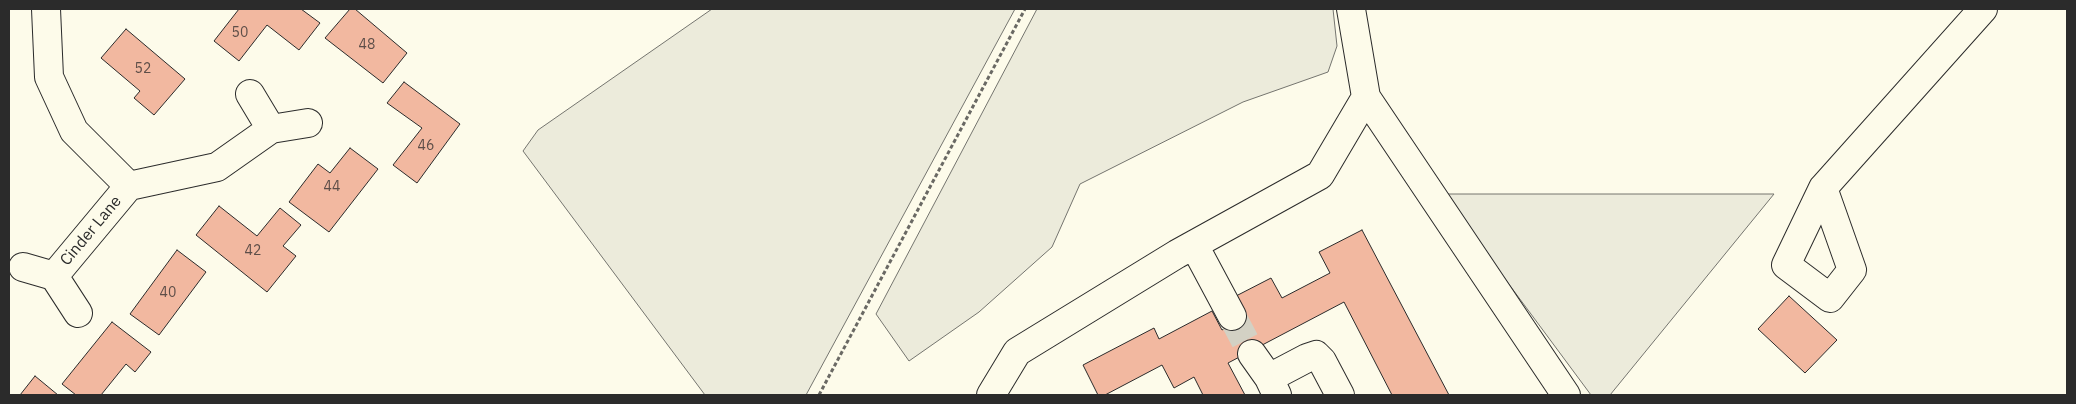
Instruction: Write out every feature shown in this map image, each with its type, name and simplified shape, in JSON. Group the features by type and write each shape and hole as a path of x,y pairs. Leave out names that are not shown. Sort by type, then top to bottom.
{"street":[{"name":"Cinder Lane","path":"46,9 49,77 74,131 129,186"},
{"path":"1351,9 1366,97 1566,395"},
{"path":"1823,188 1983,9"},
{"path":"250,94 271,129"},
{"path":"992,395 1017,352 1194,245 1320,175 1366,97"},
{"name":"Cinder Lane","path":"54,276 129,186 217,167 271,129 308,123"},
{"path":"1194,245 1232,316"},
{"name":"Cinder Lane","path":"23,267 54,276 78,313"},
{"path":"1252,354 1273,386 1307,358 1316,355 1322,360 1340,395"}],"path":[{"path":"820,395 1025,9"}],"shaded area":[{"path":"712,9 1015,9 806,395 705,395 523,151 538,130"},
{"path":"1037,9 1333,9 1337,46 1328,72 1243,102 1080,184 1052,247 979,312 909,361 876,314"},
{"path":"1442,194 1774,194 1610,395 1591,395"}],"building":[{"path":"239,9 301,9 320,23 299,50 267,25 239,61 214,41"},
{"path":"350,9 355,9 407,53 383,83 325,38"},
{"path":"126,29 185,79 154,115 134,98 140,91 101,58"},
{"path":"404,82 460,124 417,183 393,165 422,128 387,103"},
{"path":"350,148 378,169 329,232 289,202 318,164 330,173"},
{"path":"219,206 257,236 280,208 301,225 283,246 296,256 267,292 196,235"},
{"path":"1362,230 1449,395 1392,395 1344,302 1228,363 1245,395 1203,395 1194,377 1174,388 1162,365 1105,395 1098,395 1083,365 1154,328 1159,339 1212,311 1222,330 1246,317 1236,296 1271,278 1282,298 1330,273 1319,252"},
{"path":"177,250 206,272 159,335 130,314"},
{"path":"1789,296 1837,340 1805,373 1758,329"},
{"path":"112,322 151,352 135,372 126,364 101,395 76,395 62,384"},
{"path":"35,376 58,395 20,395"}],"tunnel":[{"path":"1232,316 1252,354"}]}
